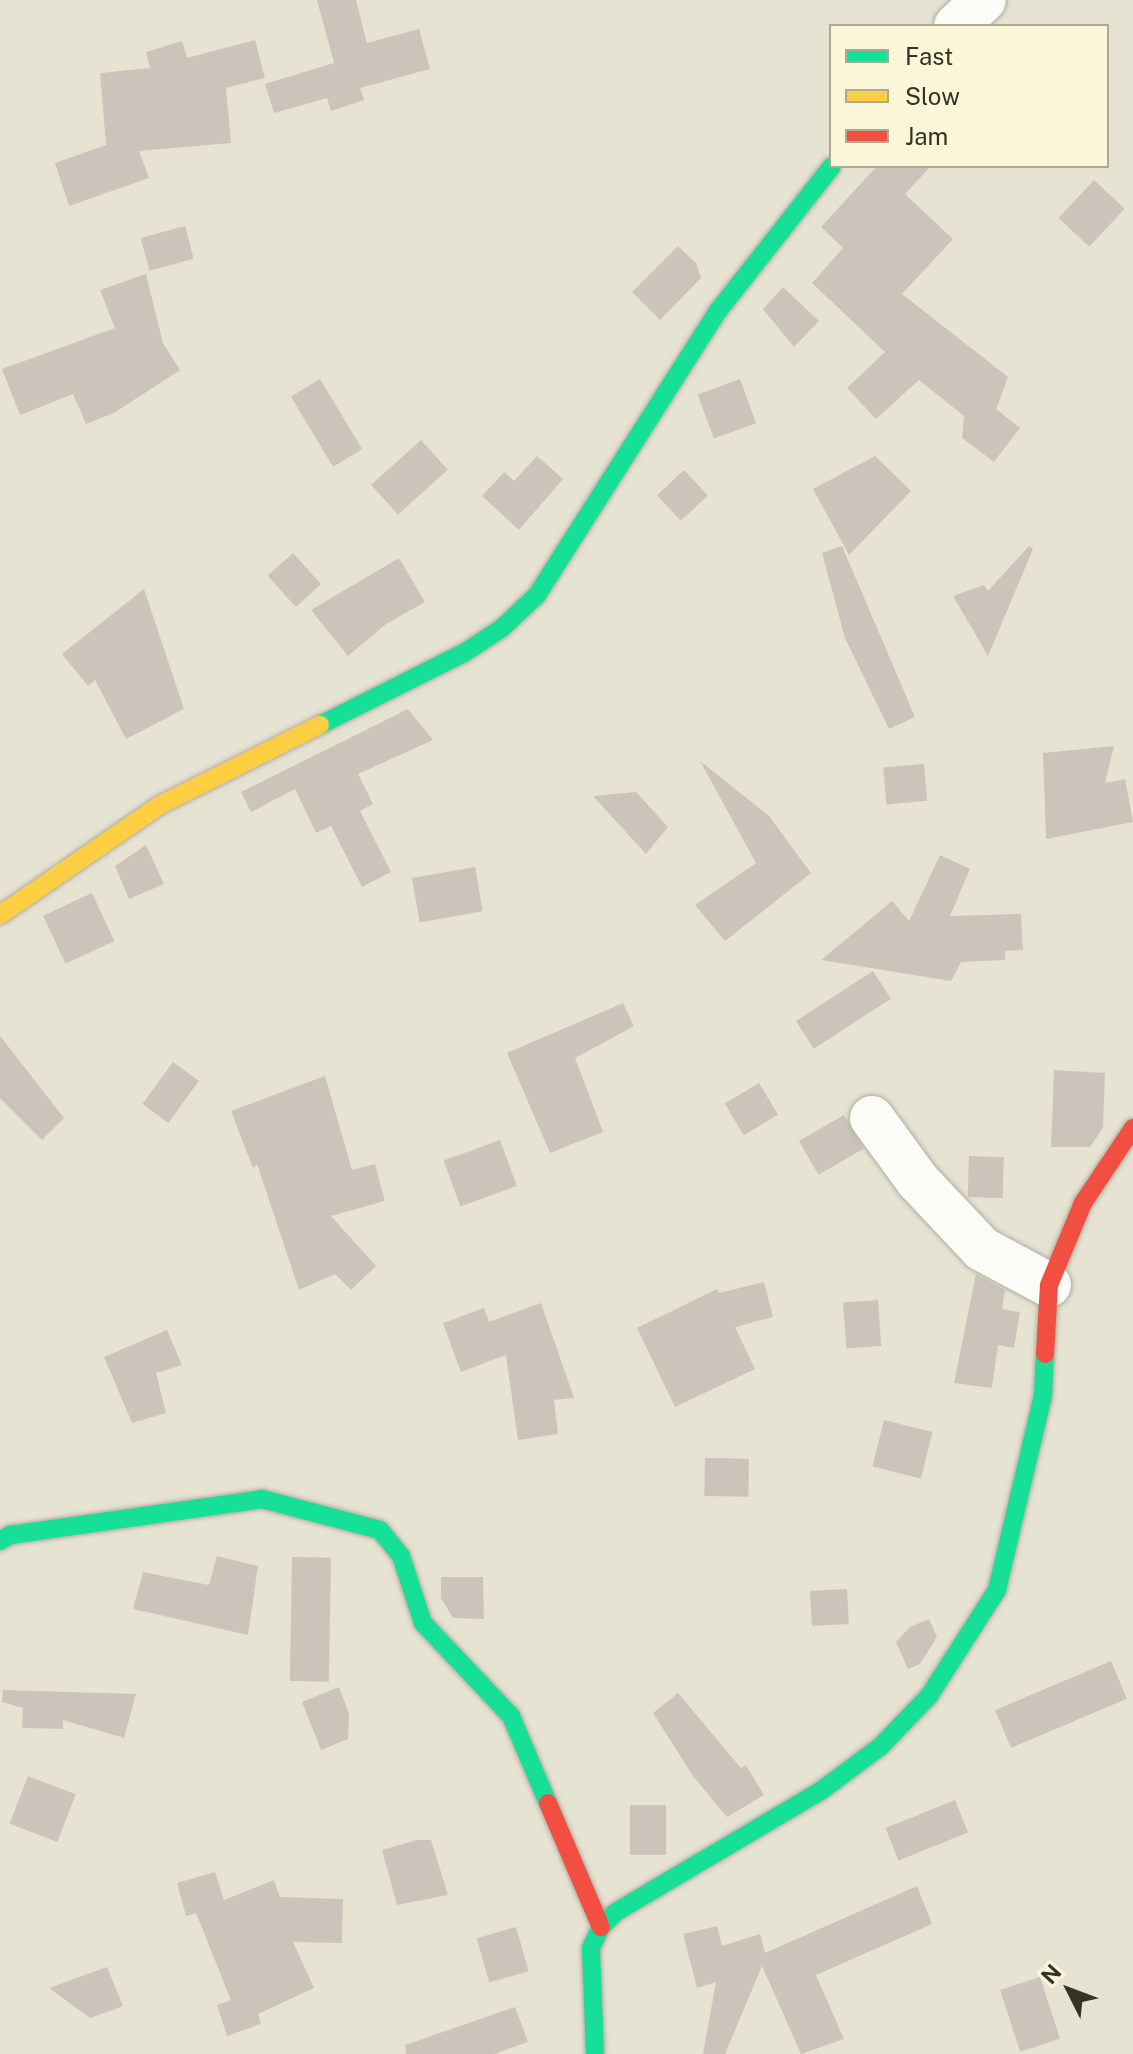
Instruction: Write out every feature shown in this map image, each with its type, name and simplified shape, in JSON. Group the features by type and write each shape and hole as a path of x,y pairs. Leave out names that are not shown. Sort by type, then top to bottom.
{"street":[{"path":"958,24 984,0"},
{"path":"0,915 160,805 258,751 408,681 502,628 537,595 718,311 830,168"},
{"path":"872,1118 928,1193 982,1249 1049,1285"},
{"path":"595,2054 591,1948 601,1927 616,1912 822,1790 881,1746 929,1696 997,1590 1043,1395 1049,1285 1083,1203 1133,1128"},
{"path":"0,1541 10,1535 262,1499 380,1530 401,1556 423,1623 511,1716 601,1927"}],"building":[{"path":"317,0 356,0 367,43 419,29 430,69 360,88 364,100 331,111 327,98 274,113 265,84 334,63"},
{"path":"255,40 265,78 226,88 231,143 139,151 149,178 69,206 55,163 106,145 100,73 150,68 146,52 182,41 187,58"},
{"path":"875,168 929,168 905,194 953,239 902,294 1008,377 996,409 1020,428 994,462 962,438 964,416 919,380 876,419 847,388 885,352 812,283 843,248 821,227"},
{"path":"1094,180 1125,209 1089,247 1059,218"},
{"path":"185,226 194,259 149,271 141,238"},
{"path":"678,246 696,263 701,278 660,320 632,292"},
{"path":"146,274 163,343 180,370 114,413 86,424 73,394 20,415 2,369 115,328 100,290"},
{"path":"783,287 819,321 794,347 763,309"},
{"path":"320,379 362,449 333,467 291,397"},
{"path":"740,379 756,423 714,439 698,394"},
{"path":"421,440 448,470 398,515 371,485"},
{"path":"537,456 563,479 519,530 482,496 504,472 514,481"},
{"path":"875,456 911,491 849,555 813,489"},
{"path":"684,470 708,496 681,521 657,495"},
{"path":"842,546 915,717 889,729 845,638 822,553"},
{"path":"1029,546 1033,549 988,656 953,596 984,585 988,591"},
{"path":"293,553 321,584 296,607 268,576"},
{"path":"399,558 425,602 386,624 348,656 311,610"},
{"path":"144,589 184,709 126,739 95,680 88,686 62,654"},
{"path":"408,709 433,740 358,774 373,804 360,811 391,872 362,887 331,826 316,833 295,789 251,812 241,792"},
{"path":"1114,746 1105,783 1125,779 1133,822 1046,839 1043,753"},
{"path":"700,761 769,816 811,873 725,941 695,905 756,863"},
{"path":"924,764 927,801 886,804 883,768"},
{"path":"636,792 668,827 646,854 593,796"},
{"path":"146,845 164,884 129,899 115,866"},
{"path":"940,855 970,869 950,916 1021,914 1023,950 1005,951 1005,960 961,962 951,981 821,960 892,901 909,921"},
{"path":"475,867 483,911 420,922 412,878"},
{"path":"92,893 114,941 65,964 43,916"},
{"path":"873,971 891,999 814,1049 796,1021"},
{"path":"623,1003 634,1026 575,1058 603,1132 550,1153 507,1053"},
{"path":"0,1036 64,1118 42,1140 0,1098"},
{"path":"173,1062 199,1081 168,1123 142,1104"},
{"path":"1054,1070 1105,1073 1103,1128 1090,1147 1051,1147"},
{"path":"325,1076 352,1170 375,1164 385,1201 331,1216 376,1266 351,1290 335,1274 299,1290 257,1164 253,1168 231,1111"},
{"path":"759,1083 778,1115 744,1135 725,1104"},
{"path":"844,1115 863,1149 818,1175 799,1141"},
{"path":"500,1140 517,1186 460,1207 444,1161"},
{"path":"969,1156 1004,1157 1003,1198 968,1197"},
{"path":"976,1274 1005,1290 1002,1309 1020,1312 1014,1348 998,1345 992,1388 954,1383"},
{"path":"764,1282 773,1317 735,1327 755,1369 675,1407 637,1328 717,1289 719,1293"},
{"path":"878,1300 881,1346 846,1348 843,1302"},
{"path":"541,1303 574,1398 554,1400 558,1434 518,1440 506,1355 461,1372 443,1323 484,1308 489,1322"},
{"path":"167,1330 182,1365 156,1373 166,1413 132,1423 104,1357"},
{"path":"884,1420 933,1432 921,1479 872,1467"},
{"path":"705,1458 749,1459 748,1497 704,1496"},
{"path":"217,1556 258,1566 248,1635 133,1609 143,1572 209,1585"},
{"path":"292,1557 331,1558 329,1682 290,1681"},
{"path":"441,1577 483,1577 484,1619 453,1618 441,1598"},
{"path":"847,1589 849,1624 812,1626 810,1591"},
{"path":"929,1619 937,1637 920,1664 908,1669 896,1642 910,1627"},
{"path":"1111,1661 1127,1699 1011,1748 995,1710"},
{"path":"339,1687 349,1714 348,1739 321,1750 302,1702"},
{"path":"3,1690 136,1694 124,1738 63,1720 63,1729 22,1728 23,1708 2,1702"},
{"path":"678,1693 741,1768 746,1765 764,1795 727,1817 693,1776 653,1713"},
{"path":"28,1776 76,1794 57,1842 10,1824"},
{"path":"955,1800 968,1832 899,1861 885,1828"},
{"path":"630,1805 666,1805 666,1855 630,1855"},
{"path":"417,1840 431,1840 448,1895 397,1905 382,1850"},
{"path":"215,1872 224,1900 274,1880 280,1897 343,1899 342,1943 293,1942 314,1988 258,2014 261,2024 227,2036 217,2005 231,2000 196,1913 186,1916 177,1883"},
{"path":"917,1886 932,1924 816,1975 844,2039 801,2054 762,1966 725,2054 703,2054 716,1982 697,1988 683,1934 717,1926 722,1946 760,1934 765,1953"},
{"path":"516,1927 529,1971 489,1983 477,1938"},
{"path":"107,1967 123,2006 90,2018 49,1988"},
{"path":"1040,1977 1060,2039 1020,2052 1000,1990"},
{"path":"515,2007 528,2042 494,2054 406,2054 405,2045"}],"traffic: fast":[{"path":"320,725 464,653 502,628 537,595 718,311 830,168"},
{"path":"595,2054 591,1948 601,1927 616,1912 822,1790 881,1746 929,1696 997,1590 1043,1395 1045,1354"},
{"path":"0,1541 10,1535 262,1499 380,1530 401,1556 423,1623 511,1716 548,1803"}],"traffic: slow":[{"path":"0,915 160,805 320,725"}],"traffic: jam":[{"path":"1045,1354 1049,1285 1083,1203 1133,1128"},
{"path":"548,1803 601,1927"}]}
